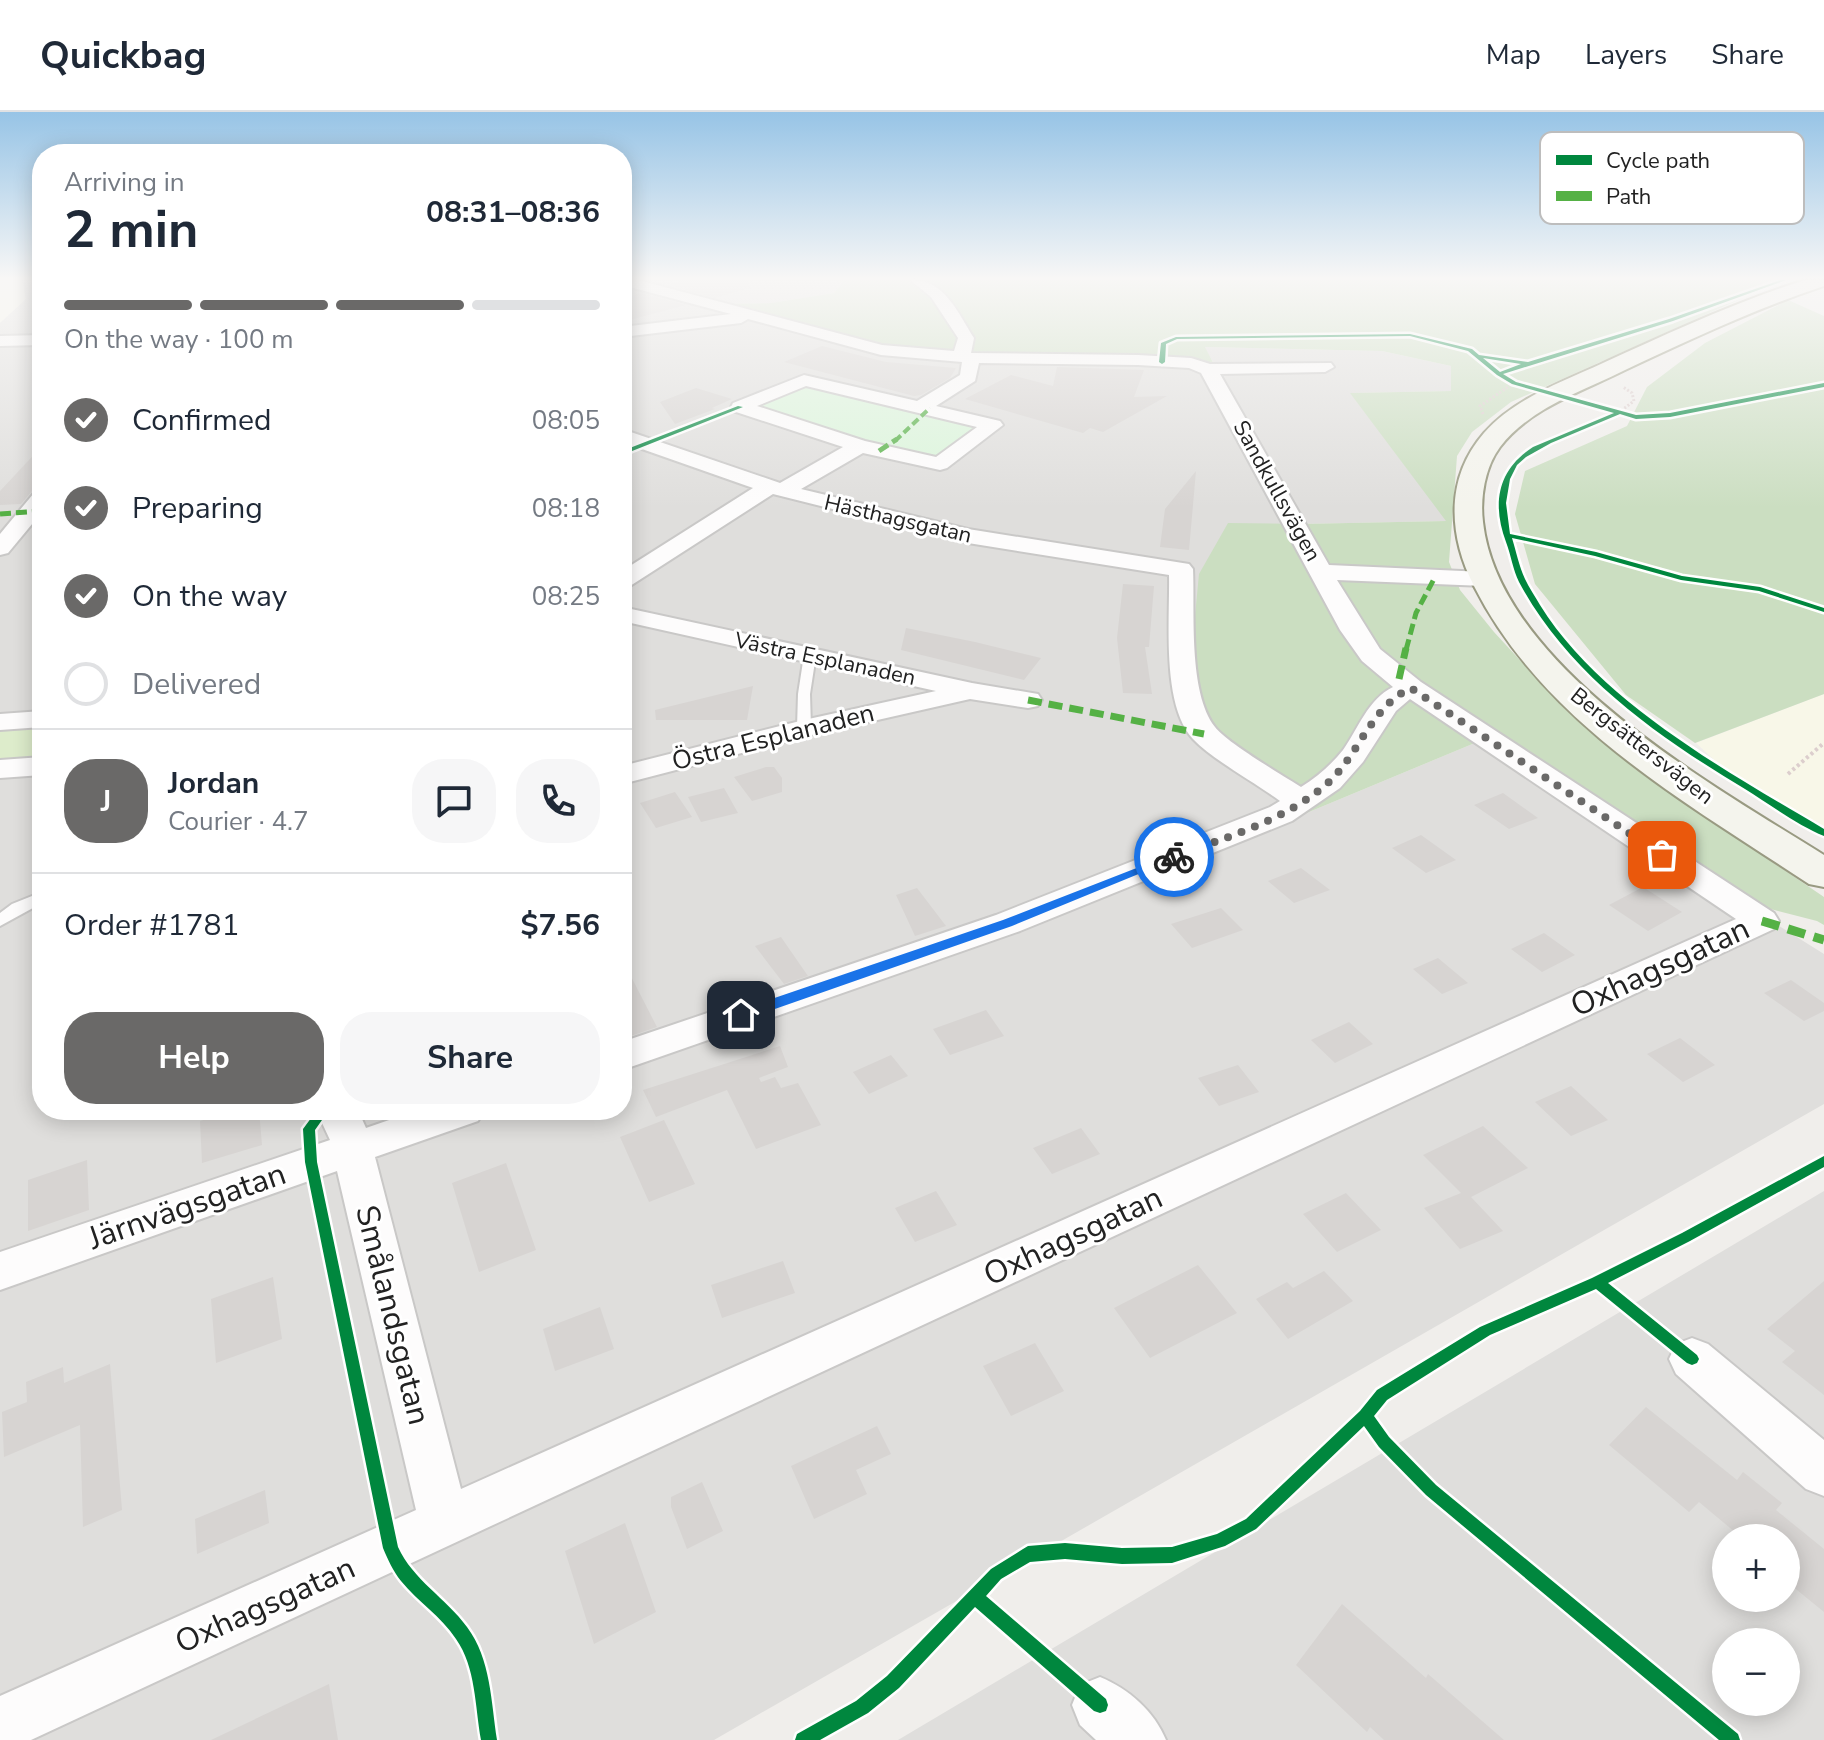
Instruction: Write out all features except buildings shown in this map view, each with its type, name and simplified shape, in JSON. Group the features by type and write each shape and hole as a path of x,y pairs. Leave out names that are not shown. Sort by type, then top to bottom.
{"street":[{"path":"942,356 1077,357 1191,363 1208,369 1325,367"},
{"name":"Bergsättersvägen","path":"1638,356 1550,398 1493,439 1470,483 1468,529 1484,579 1529,649 1583,703 1667,769 1824,874"},
{"path":"923,406 969,377 966,358"},
{"name":"Sandkullsvägen","path":"1208,369 1361,642 1387,670 1411,688"},
{"path":"804,380 993,425 940,464 860,446 740,407 804,380"},
{"name":"Hästhagsgatan","path":"632,438 857,513 939,532 1181,569 1187,698 1194,719 1204,734 1302,802"},
{"path":"632,575 777,488 860,446"},
{"path":"0,548 32,510"},
{"name":"Sandkullsvägen","path":"1322,572 1484,579"},
{"name":"Västra Esplanaden","path":"632,616 972,691 1028,700"},
{"path":"632,1053 1008,923 1281,814 1329,782 1353,756 1385,706 1411,688"},
{"name":"Oxhagsgatan","path":"0,1725 1762,921 1411,688"},
{"name":"Östra Esplanaden","path":"632,772 804,728 972,691"},
{"path":"0,722 32,720"},
{"path":"0,769 32,767"},
{"name":"Järnvägsgatan","path":"0,1271 344,1129 401,1120"},
{"name":"Smålandsgatan","path":"344,1129 444,1522"},
{"path":"1692,1359 1824,1472"}],"lane":[{"path":"804,728 804,694 810,655"},
{"path":"0,921 32,902"}],"path":[{"path":"1618,413 1635,397 1621,386"},
{"path":"1788,774 1824,743"}],"shaded area":[{"path":"0,356 32,356 32,1120 632,1120 632,356 1113,356 1218,370 1209,356 1405,356 1451,366 1451,391 1351,393 1447,521 1300,524 1263,774 1297,817 1482,740 1824,954 1824,1104 714,1740 0,1740"},
{"path":"1824,694 1824,832 1744,788 1696,743"},
{"path":"1824,1191 1824,1740 898,1740"}],"green space":[{"path":"921,356 1210,356 1218,372 1190,365"},
{"path":"1405,356 1614,356 1511,402 1472,432 1457,456 1449,562 1460,590 1566,710 1635,769 1824,897 1824,925 1720,896 1482,740 1297,817 1263,774 1209,736 1188,689 1199,574 1228,523 1446,521 1350,393 1451,391 1451,366"},
{"path":"1688,356 1824,356 1824,694 1695,743 1626,695 1535,584 1515,514 1525,471 1627,426 1647,387"},
{"path":"808,385 993,426 940,463 741,408"},
{"path":"32,724 32,771 0,774 0,726"}],"marked path":[{"path":"879,451 895,441 930,408"},
{"path":"0,514 32,512"},
{"path":"1399,679 1416,613 1435,577"},
{"path":"1028,700 1204,734"},
{"path":"1762,921 1824,940"}],"cycle path":[{"path":"1162,362 1163,356"},
{"path":"1477,356 1499,374 1528,364 1479,356"},
{"path":"1528,364 1554,356"},
{"path":"1499,374 1514,383 1636,417 1670,415 1824,385"},
{"path":"632,449 740,407"},
{"path":"1618,413 1535,448 1510,471 1504,487 1503,511 1505,528 1521,579 1549,626 1587,669 1632,708 1680,744 1824,833"},
{"path":"1506,535 1596,554 1681,578 1760,589 1824,610"},
{"path":"316,1120 309,1129 311,1162 391,1548 407,1575 453,1622 471,1648 480,1680 489,1740"},
{"path":"803,1740 862,1707 893,1682 996,1574 1028,1554 1065,1551 1122,1556 1172,1555 1220,1541 1251,1524 1365,1416 1382,1395 1485,1331 1597,1282 1824,1161"},
{"path":"1597,1282 1692,1359"},
{"path":"1365,1416 1384,1442 1431,1490 1732,1740"},
{"path":"974,1596 1100,1705"}],"way so far":[{"path":"1174,857 1281,814 1302,802 1329,782 1353,756 1385,706 1411,688 1662,855"}],"route":[{"path":"741,1015 1008,923 1174,857"}]}
